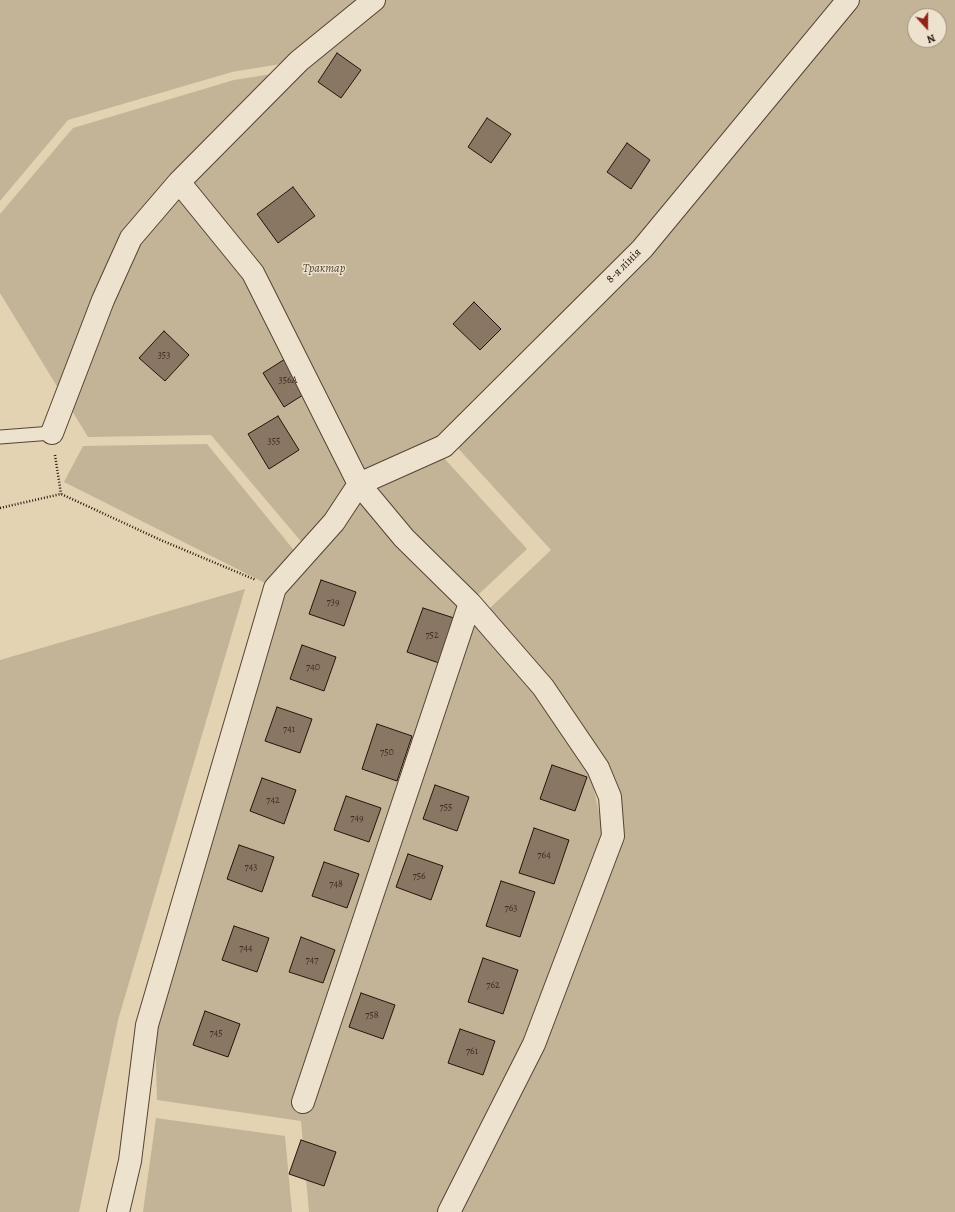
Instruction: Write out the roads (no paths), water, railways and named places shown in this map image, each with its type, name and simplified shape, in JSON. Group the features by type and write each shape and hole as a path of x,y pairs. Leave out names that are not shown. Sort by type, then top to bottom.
{"street":[{"path":"52,433 103,300 131,238 179,182 299,61 374,0"},
{"name":"8-я лінія","path":"359,484 444,446 642,249 848,0"},
{"path":"179,182 253,273 359,484 404,538 470,603 543,687 598,768 610,797 613,836 534,1044 449,1212"},
{"path":"118,1212 130,1161 147,1025 275,588 334,522 359,484"},
{"path":"303,1102 470,603"}],"lane":[{"path":"0,437 52,433"}],"park label":[{"name":"Трактар","path":"324,269"}]}
